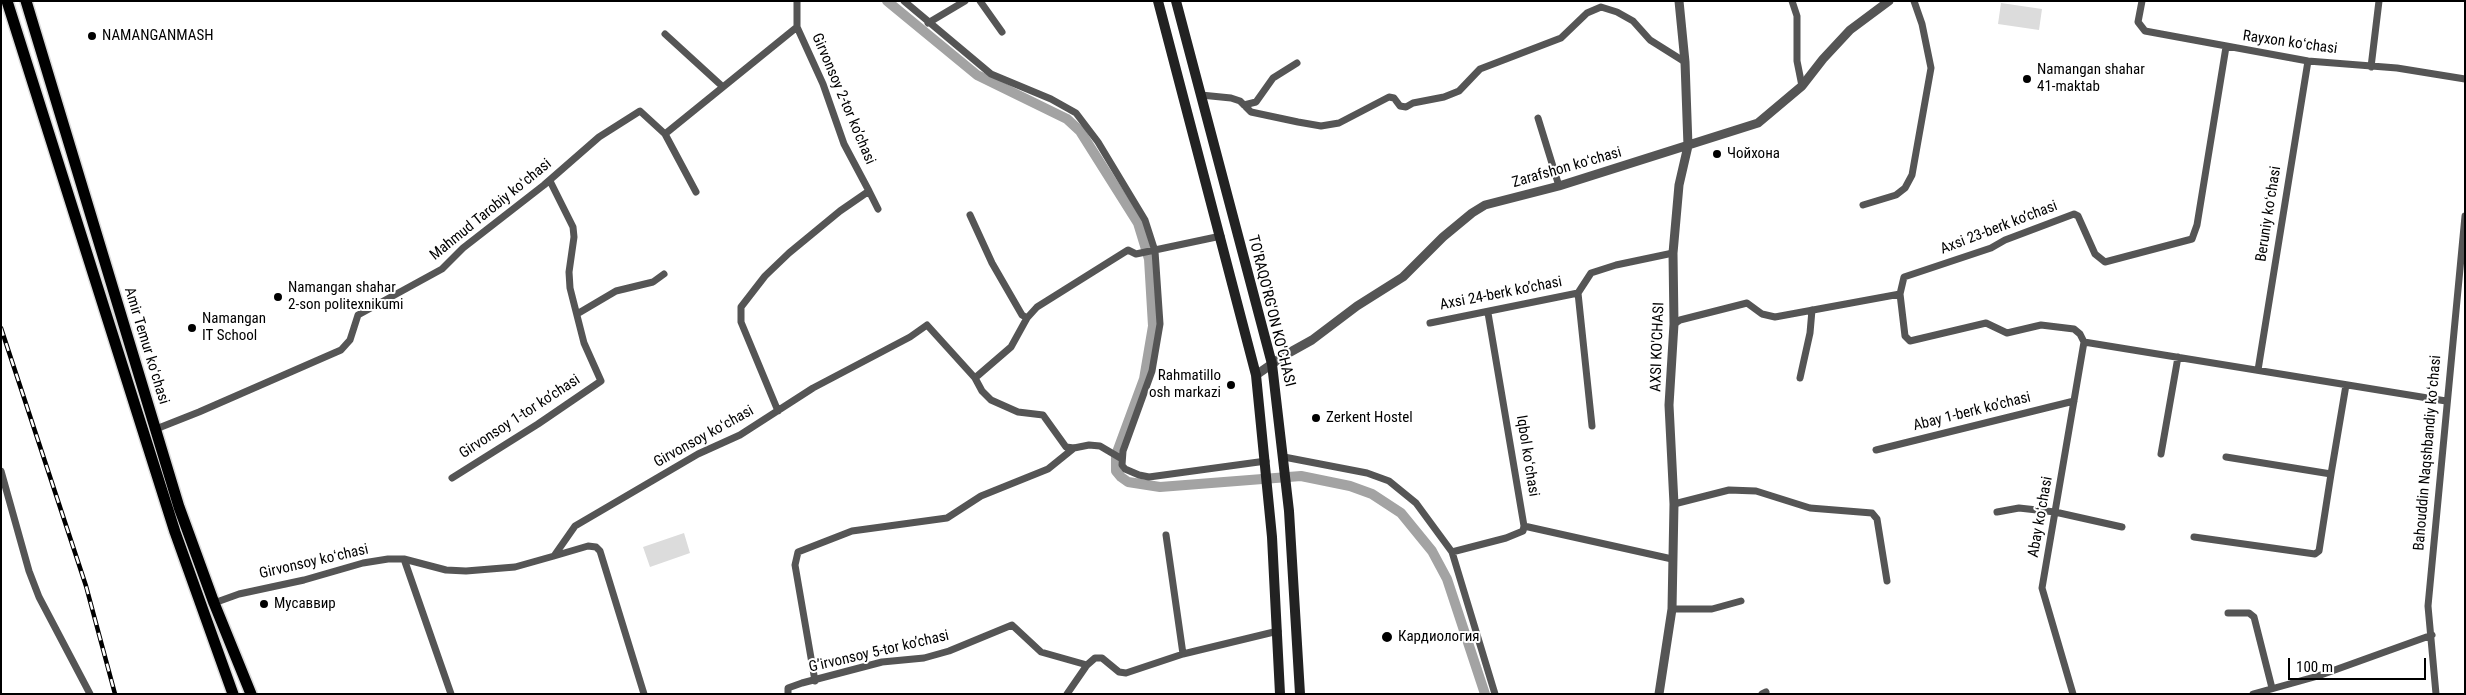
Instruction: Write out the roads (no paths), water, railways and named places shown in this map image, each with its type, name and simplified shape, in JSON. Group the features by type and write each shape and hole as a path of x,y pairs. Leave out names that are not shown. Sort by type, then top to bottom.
{"main road":[{"name":"Amir Temur koʻchasi","path":"7,1 175,532 233,694"},
{"name":"Amir Temur koʻchasi","path":"26,1 179,507 214,603 251,694"},
{"name":"TO'RAQO'RG'ON KO'CHASI","path":"1158,1 1256,375 1269,495 1280,694"},
{"name":"TO'RAQO'RG'ON KO'CHASI","path":"1176,1 1272,364 1288,495 1300,694"},
{"path":"72,211 88,207"}],"street":[{"name":"Girvonsoy 2-tor koʼchasi","path":"798,1 798,27 816,67 844,144 878,208"},
{"path":"904,1 991,74 1051,99 1076,113 1098,142 1139,209 1151,234 1150,251 1160,324 1148,386 1126,443 1122,459 1125,469 1139,475 1149,476 1266,461"},
{"path":"928,23 965,1"},
{"path":"980,1 1002,32"},
{"name":"AXSI KO'CHASI","path":"1659,694 1672,609 1674,504 1669,405 1674,324 1673,253 1679,185 1688,146 1685,62 1679,1"},
{"path":"1792,1 1797,16 1797,61 1802,86"},
{"name":"Zarafshon koʻchasi","path":"1256,375 1312,340 1357,306 1403,277 1443,237 1472,212 1485,205 1559,186 1758,122 1802,86 1823,59 1850,30 1889,1"},
{"path":"1863,205 1896,195 1906,188 1912,175 1931,68 1922,24 1914,1"},
{"name":"Rayxon koʻchasi","path":"2142,1 2138,22 2146,31 2308,61 2397,68 2465,79"},
{"path":"2371,67 2379,1"},
{"path":"1201,95 1222,96 1240,101 1251,112 1320,126 1339,123 1389,97 1393,97 1402,107 1444,97 1459,91 1480,69 1487,65 1561,38 1587,13 1600,4 1633,21 1650,40 1685,62"},
{"path":"696,192 665,134 798,27"},
{"path":"665,34 723,87"},
{"name":"Аxsi 23-berk koʼchasi","path":"1900,294 1904,277 1991,248 2005,240 2074,214 2078,216 2094,254 2105,262 2192,239 2197,225 2226,47"},
{"name":"Beruniy koʻchasi","path":"2258,370 2308,61"},
{"path":"1244,105 1256,102 1273,78 1297,62"},
{"name":"Mahmud Tarobiy koʻchasi","path":"156,429 341,350 350,340 358,315 442,269 463,248 550,181 598,138 640,111 665,134"},
{"path":"1538,118 1559,186"},
{"name":"Girvonsoy 1-tor koʼchasi","path":"452,478 538,424 601,381 584,343 570,288 569,272 574,236 573,226 550,181"},
{"path":"778,411 741,322 741,307 765,276 789,253 840,211 869,191"},
{"path":"970,215 992,263 1022,315 1027,318"},
{"name":"Bahouddin Naqshbandiy koʻchasi","path":"2436,694 2428,606 2465,216"},
{"path":"1122,459 1110,451 1089,444 1074,448 1066,447 1043,416 1018,412 991,400 982,391 974,378 1011,347 1027,318 1037,307 1056,293 1128,250 1136,254 1221,236"},
{"name":"Аxsi 24-berk koʼchasi","path":"1430,323 1488,313 1578,293 1592,274 1616,265 1673,253"},
{"path":"577,314 616,291 652,282 664,274"},
{"name":"Аxsi 24-berk koʼchasi","path":"1578,293 1592,426"},
{"path":"1674,324 1680,320 1746,303 1768,316 1900,294 1905,336 1910,341 1986,323 2007,333 2041,326 2074,329 2080,334 2084,342 2446,401"},
{"path":"1800,378 1810,333 1812,310"},
{"name":"Iqbol koʻchasi","path":"1488,313 1524,526"},
{"name":"Girvonsoy koʻchasi","path":"214,603 239,594 304,580 364,563 404,559 446,570 466,571 515,566 554,556 575,526 698,454 740,435 813,388 878,352 910,337 927,325 974,378"},
{"name":"Abay koʻchasi","path":"2073,694 2042,588 2084,342"},
{"path":"2161,454 2178,357"},
{"path":"2194,537 2316,554 2346,385"},
{"name":"Аbay 1-berk koʼchasi","path":"1876,450 2074,401"},
{"path":"815,681 794,565 798,552 852,531 948,518 981,496 1048,469 1074,448"},
{"path":"2226,457 2331,474"},
{"path":"1284,458 1367,473 1389,481 1416,503 1452,552 1495,694"},
{"path":"1,470 29,571 39,597 90,694"},
{"path":"1674,504 1729,490 1756,491 1810,508 1872,513 1877,519 1887,581"},
{"path":"1997,512 2019,508 2056,512 2122,527"},
{"path":"1452,552 1506,538 1523,531 1524,526 1672,559"},
{"path":"1166,535 1184,654"},
{"path":"554,556 588,546 596,546 600,551 644,694"},
{"path":"404,559 451,694"},
{"path":"1672,609 1712,609 1741,601"},
{"path":"2228,613 2249,612 2254,617 2272,688"},
{"name":"Gʼirvonsoy 5-tor koʼchasi","path":"788,694 788,688 882,662 932,656 966,645 1012,625 1041,652 1087,665"},
{"path":"1068,694 1092,659 1098,658 1109,662 1119,672 1126,673 1184,654 1278,631"},
{"path":"2252,694 2318,676 2432,635"}],"waterway":[{"path":"887,1 977,75 1067,119 1080,131 1138,223 1149,259 1153,326 1144,379 1116,455 1116,471 1121,477 1128,482 1160,487 1301,476 1350,486 1372,494 1401,513 1432,551 1447,579 1485,694"}],"railway":[{"path":"1,328 86,586 115,694"}],"place":[{"name":"NAMANGANMASH","path":"92,36"},
{"name":"Namangan shahar 41-maktab","path":"2027,79"},
{"name":"Чойхона","path":"1717,154"},
{"name":"Namangan shahar 2-son politexnikumi","path":"278,297"},
{"name":"Namangan IT School","path":"192,328"},
{"name":"Rahmatillo osh markazi","path":"1231,385"},
{"name":"Zerkent Hostel","path":"1316,418"},
{"name":"Мусаввир","path":"264,604"},
{"name":"Кардиология","path":"1387,637"}]}
